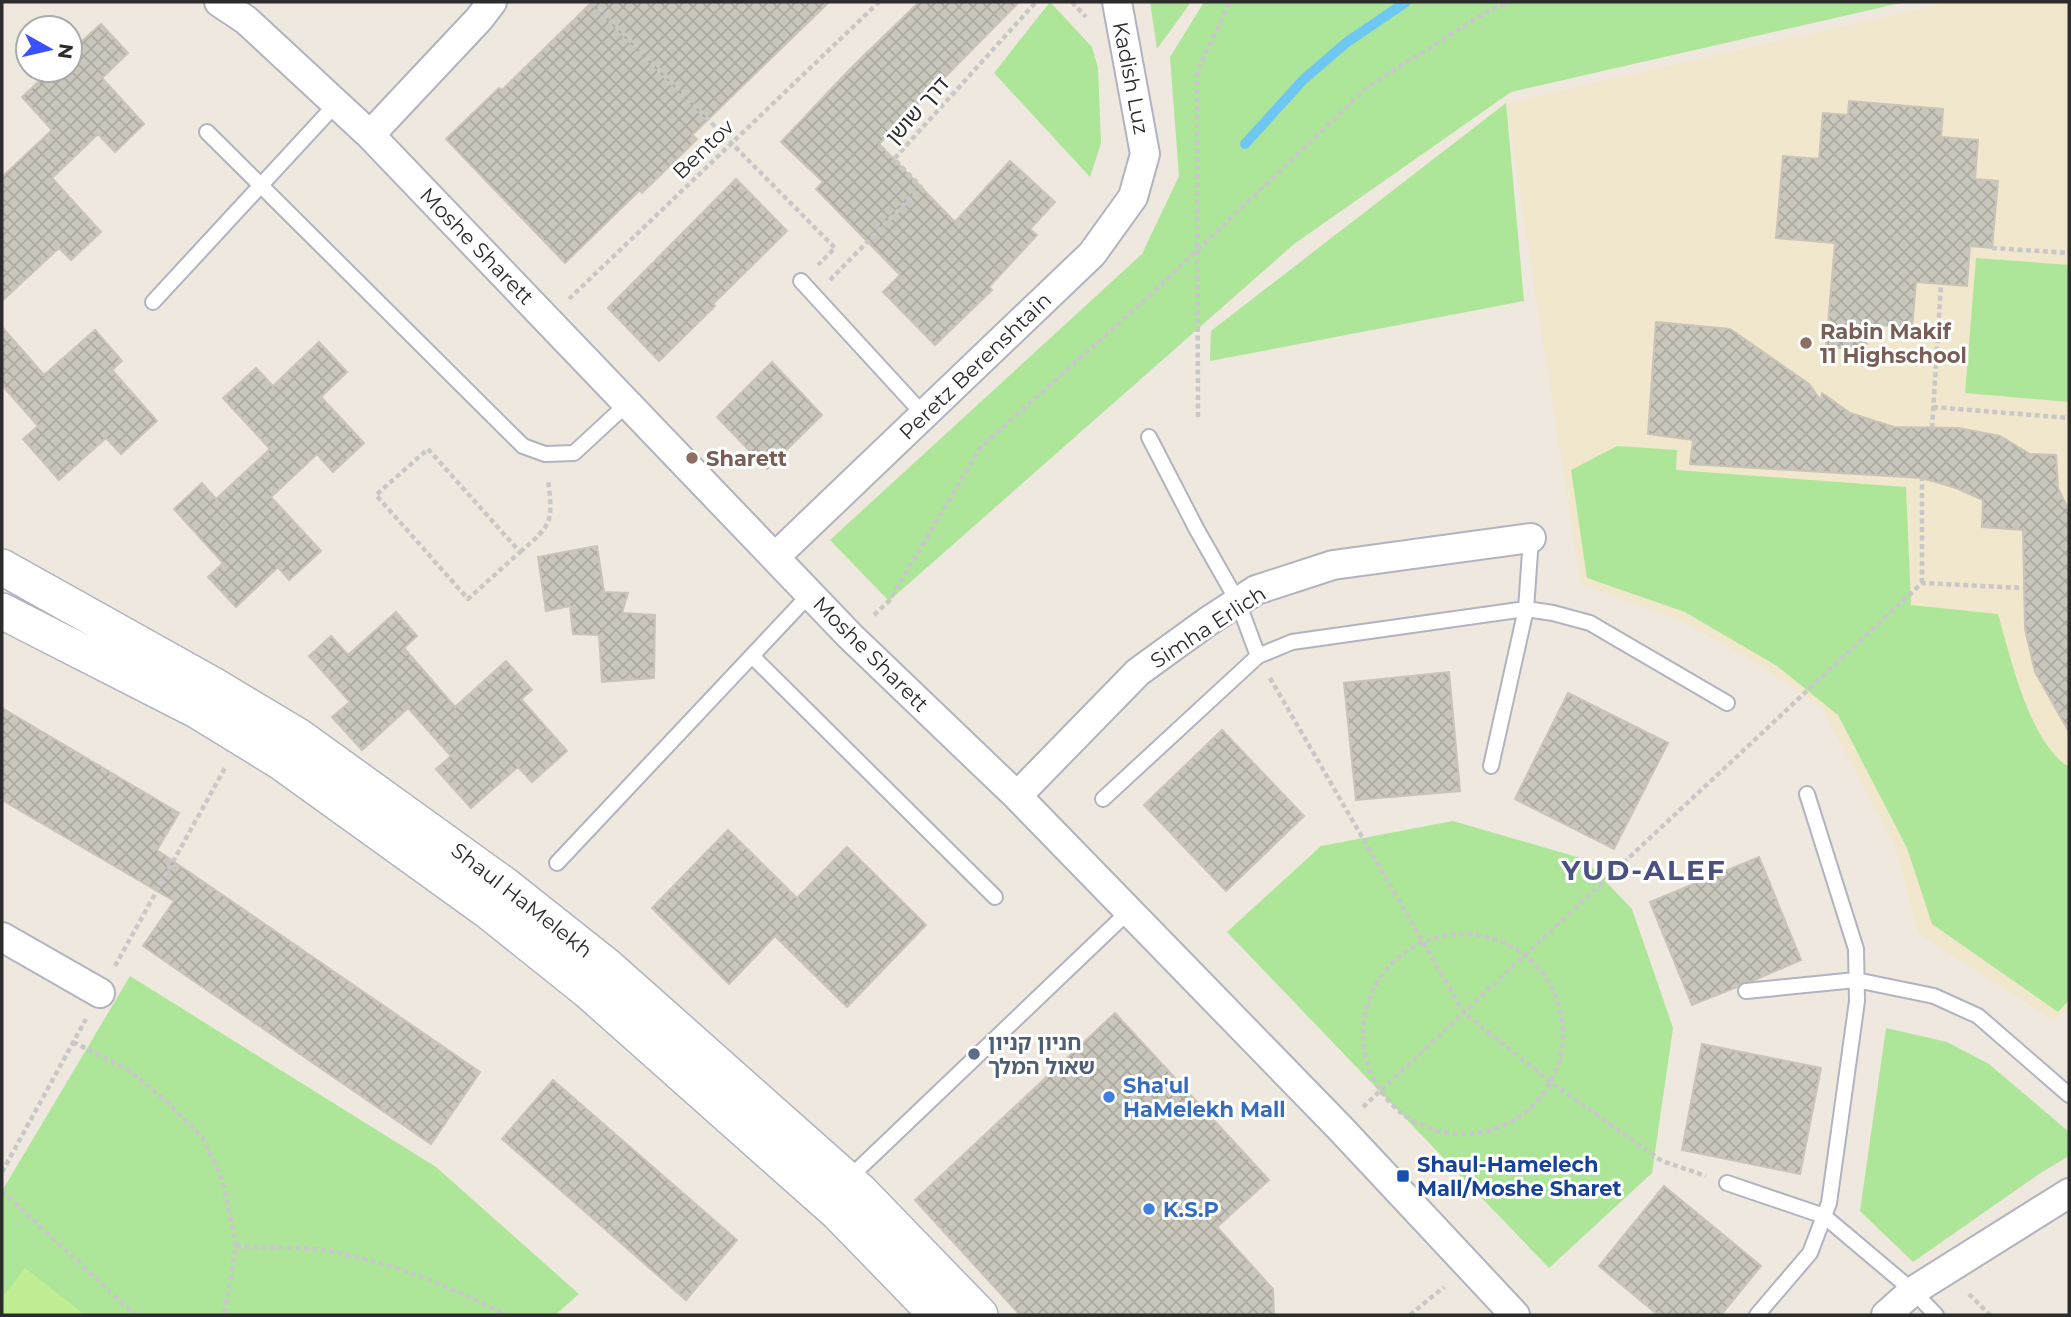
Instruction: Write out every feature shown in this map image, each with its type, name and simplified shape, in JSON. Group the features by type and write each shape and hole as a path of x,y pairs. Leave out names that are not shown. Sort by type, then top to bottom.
{"street":[{"name":"Moshe Sharett","path":"219,2 246,20 370,135 850,636 1017,796 1340,1128 1514,1315"},
{"path":"370,135 492,2"},
{"name":"Kadish Luz","path":"1117,2 1145,154"},
{"name":"Peretz Berenshtain","path":"775,557 1092,254 1133,197 1145,154"},
{"name":"Simha Erlich","path":"1017,796 1138,673 1256,590 1333,565 1531,538"},
{"name":"Shaul HaMelekh","path":"2,567 224,691 298,736 506,886 608,967 847,1180 980,1315"},
{"name":"Shaul HaMelekh","path":"2,611 187,706 281,762 488,911 588,990 838,1213 937,1315"},
{"path":"2,937 100,993"},
{"path":"1886,1315 1913,1291 2069,1193"}],"lane":[{"path":"153,302 336,104"},
{"path":"207,132 523,446 545,454 574,453 628,403"},
{"path":"800,282 924,415"},
{"path":"1149,438 1196,530 1238,602 1258,656"},
{"path":"1491,766 1526,609 1531,538"},
{"path":"557,863 810,594"},
{"path":"1103,799 1258,656 1292,642 1526,609 1553,612 1590,623 1727,703"},
{"path":"752,656 995,897"},
{"path":"1757,1315 1810,1253 1829,1203 1857,1001 1856,949 1807,794"},
{"path":"847,1180 1129,911"},
{"path":"1746,992 1856,980 1934,996 1978,1016 2069,1095"},
{"path":"1727,1183 1824,1216 1913,1291 1936,1315"}],"path":[{"path":"592,2 835,248"},
{"name":"Bentov","path":"547,320 879,2"},
{"name":"דרך שושן","path":"814,296 921,187 894,159 1036,2"},
{"path":"1198,417 1197,71 1230,2"},
{"path":"850,636 889,601 980,448 1145,300 1369,86 1488,10 1511,2"},
{"path":"1992,248 2069,253"},
{"path":"1932,428 1941,284"},
{"path":"1933,407 2069,418"},
{"path":"520,552 428,449 376,495 468,599 545,531 552,512 545,454"},
{"path":"1922,478 1922,583"},
{"path":"1340,1128 1922,583 2023,588"},
{"path":"1258,656 1464,1013 1552,1083 1662,1161 1727,1183"},
{"path":"2,1172 242,738"},
{"path":"1460,933 1494,938 1525,954 1554,990 1563,1024 1561,1060 1552,1083 1529,1111 1485,1133 1450,1135 1405,1116 1380,1091 1368,1068 1362,1033 1373,989 1394,961 1422,941 1460,933"},
{"path":"73,1042 127,1069 164,1099 202,1137 223,1181 236,1246 224,1315"},
{"path":"2,1191 135,1315"},
{"path":"236,1246 326,1251 392,1265 459,1291 506,1315"},
{"path":"1410,1315 1469,1266"}],"shaded area":[{"name":"Rabin Makif 11 Highschool","path":"1951,2 2069,2 2069,1007 2054,1021 1918,933 1896,848 1822,708 1747,657 1679,620 1581,584 1506,103"}],"green space":[{"path":"1050,2 1092,47 1098,68 1101,143 1090,177 994,73"},
{"path":"1150,2 1191,2 1157,49"},
{"path":"1204,2 1905,2 1511,92 1294,244 889,601 830,540 1142,254 1179,176 1170,57"},
{"path":"1506,103 1524,301 1210,361 1211,331"},
{"path":"1976,258 2069,265 2069,402 1965,393"},
{"path":"1617,446 1677,450 1676,470 1906,487 1911,605 1998,614 2015,675 2033,720 2055,756 2069,767 2069,1000 2058,1012 1932,924 1907,848 1838,715 1777,666 1685,612 1587,578 1571,470"},
{"path":"1453,821 1584,859 1632,909 1673,1028 1652,1173 1549,1268 1227,932 1321,846"},
{"path":"130,976 436,1167 579,1294 555,1315 2,1315 2,1191"},
{"path":"1886,1028 1947,1042 1989,1064 2069,1132 2069,1156 1913,1262 1860,1211"},
{"path":"25,1268 85,1315 2,1315 2,1298"}],"building":[{"path":"592,2 829,2 692,135 697,139 565,263 446,139 499,88 502,90"},
{"path":"919,2 1019,2 879,144 955,222 1010,161 1055,202 1030,229 1037,235 989,287 992,290 935,345 883,292 900,275 816,189 823,182 781,142"},
{"path":"101,24 128,53 102,78 144,124 115,152 98,134 52,178 101,232 71,260 59,248 2,301 2,177 52,130 22,97 36,84 84,84 84,39"},
{"path":"1849,101 1943,109 1941,137 1978,140 1975,179 1998,181 1992,248 1970,246 1967,286 1916,282 1912,328 1868,324 1866,350 1826,347 1835,243 1776,238 1783,156 1819,159 1823,113 1848,115"},
{"path":"736,179 787,231 659,361 608,308"},
{"path":"1656,322 1730,329 1809,384 1821,401 1822,393 1850,413 1894,427 1958,428 2000,436 2030,454 2056,455 2058,488 2069,511 2069,732 2035,672 2025,629 2023,530 1982,527 1983,500 1956,488 1922,478 1690,464 1693,440 1648,434"},
{"path":"2,327 44,375 95,330 122,361 112,370 157,421 121,454 106,438 59,480 23,439 38,426 2,385"},
{"path":"319,342 347,372 321,397 364,443 333,472 317,454 271,497 321,551 289,580 278,567 236,607 208,577 223,563 174,509 202,483 216,499 270,449 223,398 256,368 273,386"},
{"path":"772,362 822,415 767,469 717,417"},
{"path":"597,546 604,592 628,593 622,613 655,615 654,678 602,682 599,635 573,634 570,606 546,611 538,557"},
{"path":"396,612 417,636 404,648 455,707 506,661 532,690 521,699 567,751 532,782 518,767 471,808 436,769 451,756 408,708 362,750 332,717 350,702 309,656 331,636 348,655"},
{"path":"1449,672 1460,791 1356,800 1344,683"},
{"path":"1568,693 1668,743 1614,849 1515,799"},
{"path":"2,708 179,813 157,850 480,1072 431,1144 143,946 174,901 2,800"},
{"path":"1222,730 1304,816 1226,891 1144,805"},
{"path":"728,830 797,898 847,847 926,925 847,1007 775,936 729,984 652,908"},
{"path":"1759,857 1801,960 1692,1005 1650,902"},
{"name":"Sha'ul HaMelekh Mall","path":"1115,1013 1269,1180 1217,1227 1273,1289 1274,1315 1020,1315 915,1200"},
{"path":"1702,1044 1821,1068 1800,1174 1682,1150"},
{"path":"553,1080 737,1240 686,1300 502,1139"},
{"path":"1664,1186 1761,1266 1721,1315 1658,1315 1599,1266"}],"waterway":[{"path":"1245,144 1303,80 1347,42 1406,2"}],"place":[{"name":"Rabin Makif 11 Highschool","path":"1806,343"},
{"name":"Sharett","path":"692,458"},
{"name":"חניון קניון שאול המלך","path":"974,1054"},
{"name":"Sha'ul HaMelekh Mall","path":"1109,1097"},
{"name":"Shaul-Hamelech Mall/Moshe Sharet","path":"1403,1176"},
{"name":"K.S.P","path":"1149,1209"}],"district":[{"name":"YUD-ALEF","path":"1644,870"}]}
